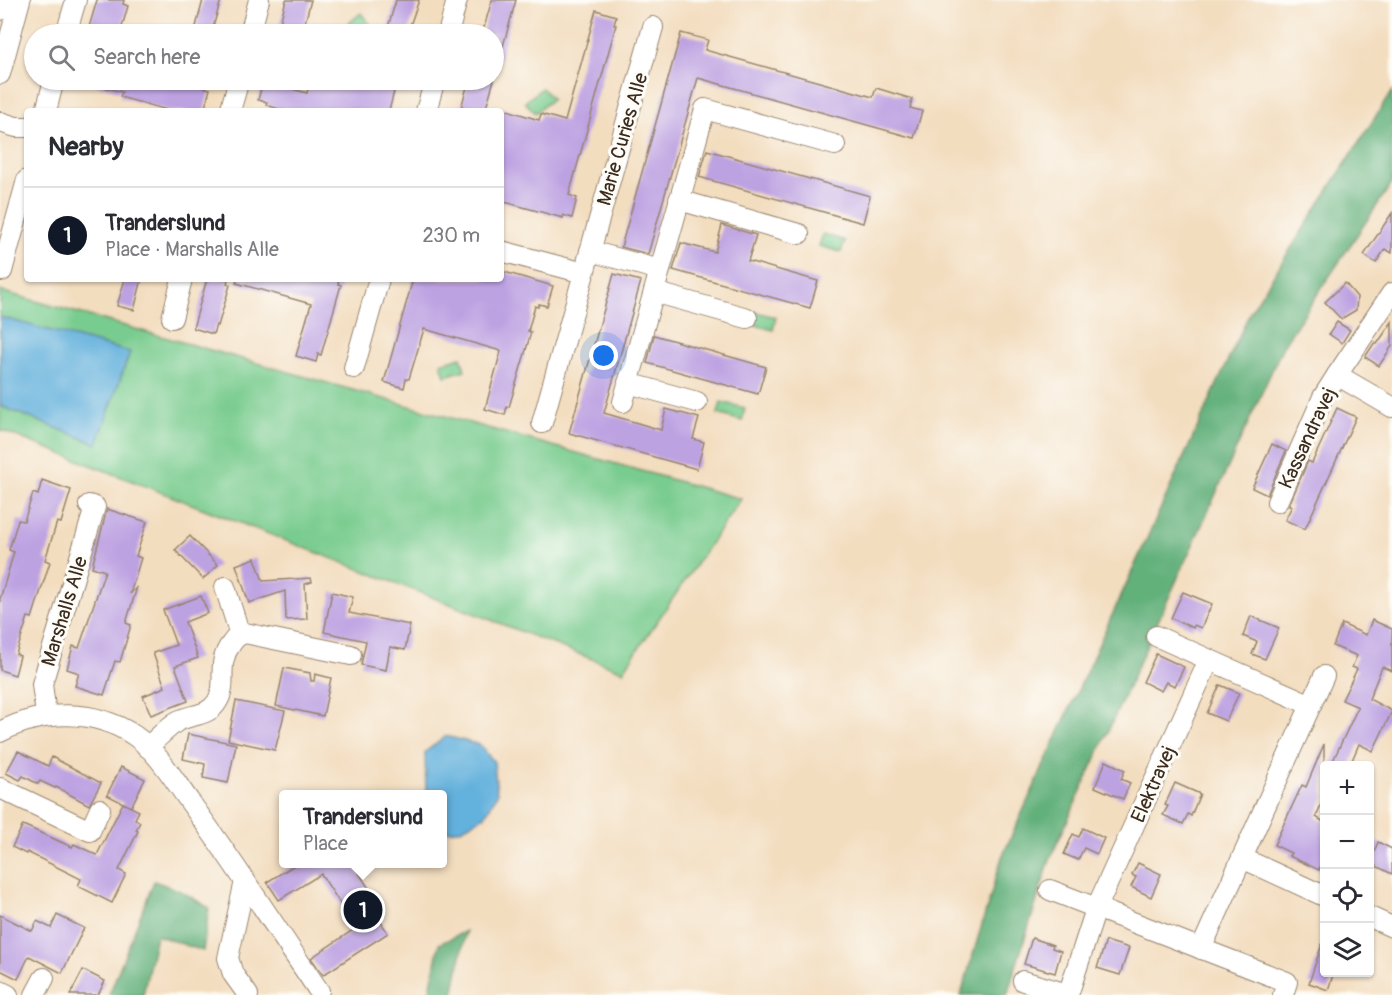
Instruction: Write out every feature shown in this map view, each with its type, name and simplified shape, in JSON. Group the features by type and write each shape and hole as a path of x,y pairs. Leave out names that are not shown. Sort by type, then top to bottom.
{"street":[{"path":"0,10 3,0"},
{"path":"0,74 20,0"},
{"path":"69,24 76,0"},
{"path":"253,24 259,0"},
{"path":"451,24 457,0"},
{"name":"Marie Curies Alle","path":"543,423 653,27"},
{"path":"47,108 51,90"},
{"path":"231,108 236,90"},
{"path":"427,108 432,90"},
{"path":"697,402 625,393 705,109 835,145"},
{"path":"0,122 24,128"},
{"path":"2,271 24,191"},
{"path":"679,200 799,234"},
{"path":"590,251 660,270"},
{"path":"504,252 584,273"},
{"path":"171,318 181,282"},
{"path":"354,368 378,282"},
{"path":"654,292 747,318"},
{"name":"Kassandravej","path":"1277,502 1323,397 1392,293"},
{"name":"Kassandravej","path":"1337,375 1392,407"},
{"name":"Marshalls Alle","path":"46,715 35,683 92,506"},
{"path":"225,587 240,634"},
{"path":"147,747 176,723 206,713 217,702 223,685 221,669 225,652 240,634 245,633 351,655"},
{"path":"1156,636 1311,705"},
{"name":"Elektravej","path":"1023,981 1068,994 1096,909 1209,660"},
{"path":"1201,949 1324,676"},
{"path":"0,732 28,720 59,714 97,719 130,733 156,756 215,836 319,991"},
{"path":"0,788 90,831 99,809"},
{"path":"1242,858 1320,894"},
{"path":"245,881 228,958 233,974 248,995"},
{"path":"1050,890 1287,982 1283,995"},
{"path":"1374,919 1392,927"},
{"path":"0,991 8,995"}],"green space":[{"path":"361,13 370,24 348,24"},
{"path":"542,88 552,99 535,113 525,102"},
{"path":"1392,91 1392,183 1284,344 1050,859 1007,995 961,995 1002,857 1250,312"},
{"path":"823,234 845,241 841,252 819,246"},
{"path":"0,291 741,499 623,671 0,430"},
{"path":"756,312 776,317 773,330 752,324"},
{"path":"461,357 465,370 445,376 441,363"},
{"path":"721,402 745,408 742,421 718,414"},
{"path":"154,881 181,891 209,908 203,951 156,935 143,995 109,995"},
{"path":"466,931 453,995 429,995 439,944"}],"water":[{"path":"0,317 130,352 97,444 0,406"},
{"path":"446,736 480,745 494,762 497,794 485,816 459,830 447,831 447,790 426,790 425,752"}],"building":[{"path":"97,0 124,0 123,4 128,6 123,24 90,24"},
{"path":"203,0 221,0 214,24 197,24"},
{"path":"286,0 311,0 305,24 280,24"},
{"path":"396,0 419,0 411,24 389,24"},
{"path":"492,0 516,0 504,43 504,24 485,24"},
{"path":"596,10 616,16 614,25 616,25 569,195 577,198 572,218 563,215 563,218 504,202 504,109 539,120 541,114 565,121"},
{"path":"681,33 708,40 705,50 873,97 876,88 912,99 910,108 922,111 914,138 698,78 648,254 621,247"},
{"path":"115,90 210,90 205,108 160,108 120,97 122,92"},
{"path":"261,90 296,90 307,93 308,90 394,90 390,108 276,108 266,105 267,102 258,100"},
{"path":"466,90 491,90 486,108 461,108"},
{"path":"707,150 870,196 863,223 699,177"},
{"path":"1392,213 1392,253 1385,249 1376,263 1364,255"},
{"path":"722,225 756,235 748,261 818,281 810,308 673,270 681,243 715,252"},
{"path":"504,272 553,286 547,306 539,304 538,307 535,306 528,331 531,332 505,415 485,409 501,351 424,329 409,379 406,379 404,388 384,382 412,282 504,282"},
{"path":"614,274 641,281 604,413 661,430 666,409 699,418 693,439 704,442 697,469 569,433"},
{"path":"124,282 141,282 134,310 117,306"},
{"path":"206,282 227,282 230,285 218,326 216,325 213,334 193,328"},
{"path":"338,282 341,285 321,355 318,354 316,362 296,356 311,304 236,283"},
{"path":"1345,283 1357,297 1356,310 1341,319 1325,302"},
{"path":"1337,322 1350,330 1342,343 1329,334"},
{"path":"1392,322 1392,346 1379,366 1365,357"},
{"path":"654,335 766,367 758,394 647,363"},
{"path":"1337,408 1356,417 1305,529 1285,520 1308,461 1312,463"},
{"path":"1272,444 1286,451 1267,495 1252,488"},
{"path":"42,480 71,490 61,523 57,522 45,560 50,562 32,618 28,617 16,654 20,656 15,675 0,670 0,599 14,552 9,550 18,520 24,521 33,493 38,495"},
{"path":"107,509 147,522 136,556 141,558 130,594 137,587 126,623 131,625 120,662 115,661 104,695 75,686 79,673 67,669 73,646 79,648 105,571 92,567"},
{"path":"190,536 218,565 203,579 175,550"},
{"path":"255,558 263,581 311,578 312,582 305,584 307,619 286,620 285,591 249,603 236,565"},
{"path":"332,592 353,597 349,613 410,625 405,650 390,647 386,670 361,665 366,641 324,632"},
{"path":"1183,592 1212,604 1201,628 1194,625 1193,628 1171,618"},
{"path":"201,596 208,613 185,622 198,658 175,666 188,701 151,715 143,696 165,687 153,653 176,645 163,610"},
{"path":"1251,616 1279,628 1265,659 1252,654 1257,642 1243,636"},
{"path":"1372,620 1392,629 1392,671 1382,667 1369,699 1392,711 1373,751 1359,744 1352,761 1333,761 1358,707 1342,700 1357,669 1352,667 1357,656 1333,646 1342,624 1366,635"},
{"path":"1156,654 1184,667 1175,686 1166,682 1161,691 1143,682"},
{"path":"284,668 310,673 311,681 314,681 315,674 331,678 323,716 276,706"},
{"path":"1220,685 1239,693 1226,721 1207,713"},
{"path":"236,701 285,711 275,750 228,740"},
{"path":"188,734 236,744 228,783 203,778 205,764 183,759"},
{"path":"1324,744 1324,761 1320,761 1320,807 1316,817 1320,820 1319,870 1289,856 1291,853 1274,845 1302,785 1306,787"},
{"path":"18,751 48,766 52,757 101,783 89,805 56,787 40,781 38,784 23,776 20,780 6,773"},
{"path":"1106,761 1125,770 1121,779 1130,783 1123,799 1095,787"},
{"path":"121,767 145,779 131,807 107,795"},
{"path":"1175,783 1200,794 1191,816 1188,814 1183,824 1163,815"},
{"path":"123,803 139,811 135,819 140,822 119,870 126,874 112,903 78,886 81,879 12,847 23,825 72,847 74,844 97,855"},
{"path":"1083,828 1104,838 1097,854 1084,848 1078,860 1064,854 1073,834 1079,837"},
{"path":"1378,842 1392,849 1392,874 1374,865 1374,852"},
{"path":"1138,863 1161,874 1151,897 1131,887 1136,877 1132,875"},
{"path":"290,868 356,868 383,910 378,918 388,933 323,975 311,958 356,928 321,874 279,900 267,882"},
{"path":"0,915 32,931 37,921 51,928 57,915 84,928 62,973 29,956 18,979 0,970"},
{"path":"1032,938 1053,945 1052,948 1061,951 1055,973 1024,964"},
{"path":"1106,941 1129,948 1120,975 1097,968"},
{"path":"1320,950 1320,977 1332,977 1328,990 1309,983"},
{"path":"83,970 105,981 98,995 70,995"}],"place":[{"name":"Tranderslund","path":"363,910"}]}
